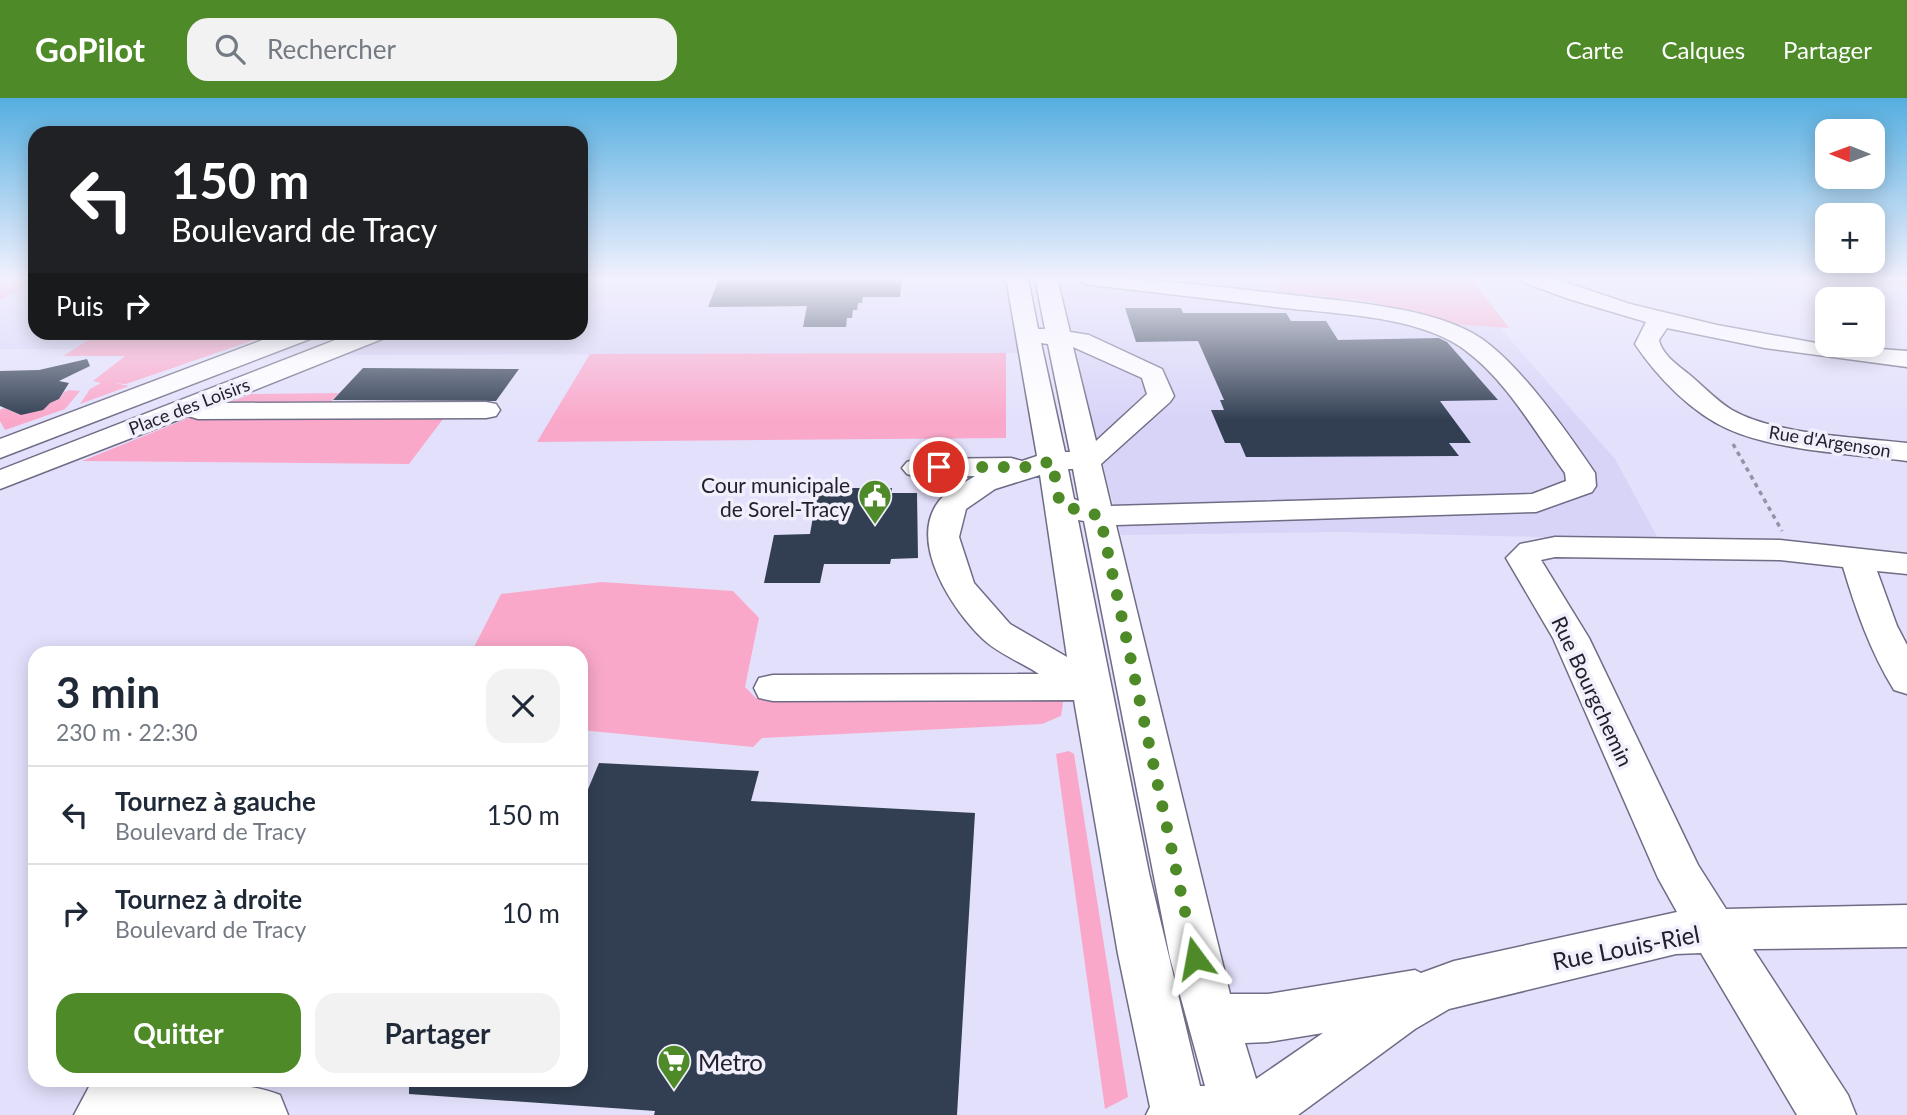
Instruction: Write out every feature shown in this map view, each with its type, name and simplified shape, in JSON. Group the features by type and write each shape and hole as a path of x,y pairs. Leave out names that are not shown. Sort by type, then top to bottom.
{"street":[{"path":"1021,325 1018,337 1040,464 1060,505 1094,705 1178,1115"},
{"path":"1054,325 1059,336 1088,460 1170,835 1178,887 1211,1018 1241,1114"},
{"path":"1060,505 1100,516 1536,503 1581,486 1580,473 1489,356 1461,336 1426,325"},
{"name":"Rue d'Argenson","path":"1656,325 1647,340 1653,354 1721,415 1741,425 1783,436 1907,452"},
{"path":"1695,325 1748,337 1906,361"},
{"path":"916,467 1088,460 1097,455 1161,396 1153,374 1080,340 1059,336 1018,337"},
{"name":"Place des Loisirs","path":"0,451 286,340"},
{"path":"344,340 351,343"},
{"name":"Place des Loisirs","path":"12,476 359,340"},
{"path":"177,411 486,410"},
{"path":"0,451 12,476"},
{"path":"1040,464 984,483 953,505 943,537 958,586 997,632 1094,705"},
{"name":"Rue Bourgchemin","path":"1828,1115 1681,878 1571,638 1523,558 1532,551 1555,547 1794,551 1907,564"},
{"path":"1856,557 1879,626 1907,681"},
{"path":"773,688 1094,705 1139,703"},
{"name":"Rue Louis-Riel","path":"1211,1018 1268,1018 1432,992 1676,933 1907,926"},
{"name":"Rue Louis-Riel","path":"1178,1115 1241,1114 1270,1102 1291,1090 1359,1037 1432,992"},
{"path":"102,1115 109,1104 260,1115"}],"path":[{"path":"1741,425 1731,440 1794,551"}],"shaded area":[{"path":"0,325 28,325 28,340 208,340 195,350 0,349"},
{"path":"588,325 1014,325 1019,353 333,355 373,340 588,340"},
{"path":"1068,325 1498,325 1615,459 1659,540 1340,532 1121,535"},
{"path":"1474,325 1507,325 1509,328"},
{"path":"88,340 254,340 126,384 115,383 129,386 80,404 90,389 101,383 93,381 125,356 63,356"},
{"path":"1006,353 1006,438 537,442 590,354"},
{"path":"69,390 80,391 65,409 5,430 0,421 0,410 4,408 21,415 59,399"},
{"path":"339,393 327,406 219,406 251,394"},
{"path":"196,415 446,415 409,464 82,461"},
{"path":"602,582 733,591 759,618 745,687 756,698 1064,696 1061,716 1042,724 762,738 753,747 588,731 588,646 475,646 501,594"},
{"path":"1069,751 1074,754 1128,1097 1105,1109 1056,754"}],"building":[{"path":"803,325 846,325 846,327"},
{"path":"1131,325 1329,325 1338,340 1439,338 1447,342 1498,400 1440,401 1471,443 1449,443 1459,456 1246,457 1240,443 1225,443 1211,410 1224,410 1220,400 1224,400 1198,341 1136,342"},
{"path":"87,359 90,366 59,381 69,383 59,399 43,410 21,415 0,406 0,371 39,370"},
{"path":"363,368 519,369 496,401 333,400"},
{"path":"818,488 892,488 891,493 917,493 918,558 891,559 890,564 824,564 820,583 764,583 774,535 810,534"},
{"path":"599,763 759,771 751,801 975,813 957,1115 654,1115 655,1111 409,1094 409,1087 588,1087 588,789"}],"place":[{"name":"Cour municipale de Sorel-Tracy","path":"875,526"},
{"name":"Metro","path":"674,1091"}],"route":[{"path":"939,467 1029,467 1052,461 1060,505 1100,516 1195,958"}]}
